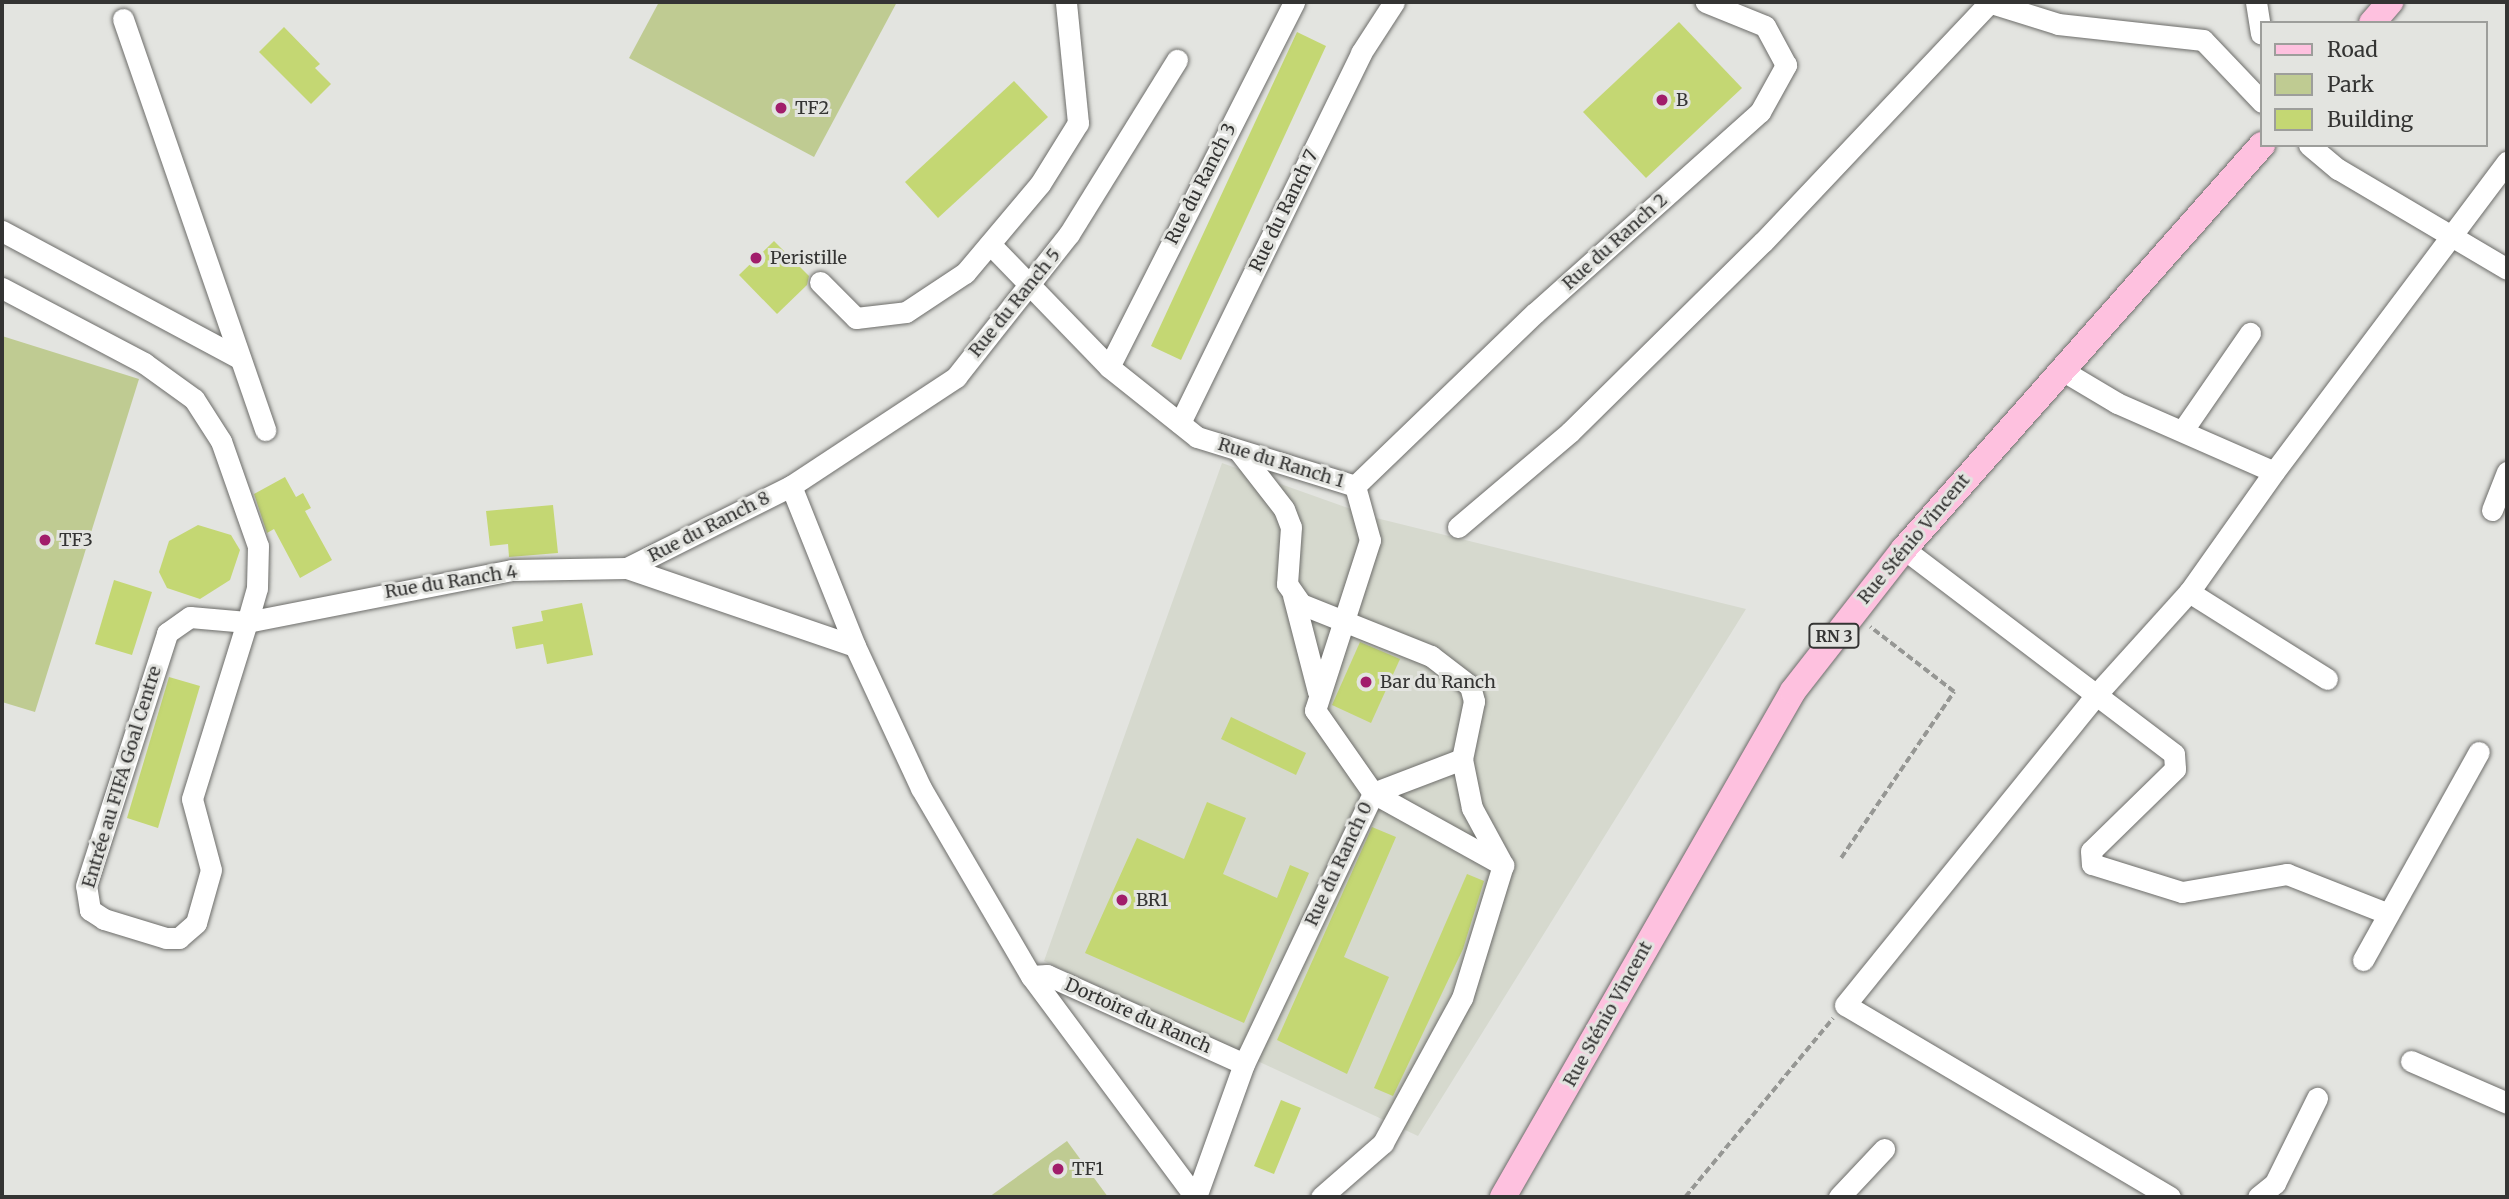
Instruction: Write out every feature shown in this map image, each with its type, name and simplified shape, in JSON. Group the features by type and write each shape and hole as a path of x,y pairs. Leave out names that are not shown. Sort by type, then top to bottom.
{"main road":[{"path":"2374,21 2390,2"},
{"name":"Rue Sténio Vincent","path":"1509,1195 1786,703 1852,613 1904,550 2060,369 2260,147"}],"street":[{"path":"820,282 856,318 906,312 965,273 1040,184 1077,123 1066,2"},
{"name":"Rue du Ranch 3","path":"1109,368 1294,2"},
{"name":"Rue du Ranch 7","path":"1180,423 1361,53 1394,2"},
{"name":"Rue du Ranch 2","path":"1355,486 1535,313 1760,112 1786,65 1765,26 1706,2"},
{"path":"1458,527 1580,423 1763,242 1989,2 2058,24 2203,40 2260,100"},
{"path":"2256,2 2260,28"},
{"path":"122,19 265,430"},
{"name":"Rue du Ranch 5","path":"791,486 956,377 1069,234 1177,60"},
{"path":"2312,147 2448,237 2507,269"},
{"path":"2170,1197 1845,1005 2095,696 2189,592 2274,472 2320,417 2448,237 2507,162"},
{"path":"2,231 239,358"},
{"name":"Rue du Ranch 1","path":"990,244 1109,368 1197,437 1355,486 1370,540 1346,622 1318,692"},
{"name":"Entrée au FIFA Goal Centre","path":"2,288 144,363 194,399 221,442 258,546 257,588 247,622 192,799 211,870 196,923 179,938 166,938 104,919 90,910 86,886 167,634 190,617 247,622"},
{"path":"2182,430 2250,333"},
{"path":"2060,369 2117,403 2274,472"},
{"path":"1237,449 1275,492 1288,518 1287,584 1293,595 1318,692 1315,710 1373,793 1462,759"},
{"path":"2492,510 2507,472"},
{"path":"791,486 855,646 920,788 1031,976 1196,1197"},
{"name":"Rue du Ranch 8","path":"627,568 791,486"},
{"path":"1904,550 2178,761 2171,776 2091,851 2092,864 2182,892 2287,874 2386,913"},
{"name":"Rue du Ranch 4","path":"247,622 512,570 627,568 855,646"},
{"path":"2189,592 2328,679"},
{"path":"1293,595 1346,622 1431,656 1470,686 1474,701 1462,759 1472,808 1503,864 1462,998 1390,1131 1321,1197"},
{"path":"2363,960 2386,913 2479,752"},
{"name":"Rue du Ranch 0","path":"1196,1197 1244,1064 1373,793 1503,864"},
{"name":"Dortoire du Ranch","path":"1031,976 1047,975 1244,1064"},
{"path":"2411,1061 2507,1103"},
{"path":"2258,1197 2275,1183 2316,1098"},
{"path":"1839,1197 1884,1149"}],"path":[{"path":"1841,858 1954,692 1852,613"},
{"path":"1685,1197 1845,1005"}],"shaded area":[{"path":"1222,463 1376,518 1746,609 1418,1136 1044,961"}],"green space":[{"name":"TF2","path":"659,2 897,2 814,157 629,58"},
{"name":"TF3","path":"2,336 139,379 35,712 2,702"},
{"name":"TF1","path":"1067,1141 1108,1197 989,1197"}],"building":[{"name":"B","path":"1679,22 1742,88 1646,178 1583,112"},
{"path":"284,27 320,64 315,68 331,84 311,104 259,52"},
{"path":"1297,32 1326,46 1181,360 1151,346"},
{"path":"1014,81 1048,117 938,218 905,182"},
{"path":"774,241 809,276 807,285 777,314 739,275"},
{"path":"285,477 296,497 303,493 311,508 305,511 332,560 300,578 274,529 267,533 254,494"},
{"path":"553,505 558,553 509,557 508,544 490,546 486,511"},
{"path":"198,525 231,535 240,550 230,580 200,599 167,588 159,572 169,541"},
{"path":"114,580 152,592 132,655 95,644"},
{"path":"582,603 593,655 547,664 543,644 516,649 512,627 543,621 541,611"},
{"name":"Bar du Ranch","path":"1360,642 1400,659 1371,723 1332,705"},
{"path":"169,677 200,686 158,828 127,818"},
{"path":"1231,717 1306,753 1296,775 1221,739"},
{"path":"1207,802 1246,818 1223,874 1277,898 1290,865 1309,873 1244,1023 1085,953 1137,838 1184,859"},
{"path":"1372,827 1396,837 1344,957 1389,977 1347,1074 1277,1040"},
{"path":"1467,874 1484,881 1463,949 1393,1096 1374,1088"},
{"path":"1281,1100 1301,1108 1274,1174 1254,1166"}],"place":[{"name":"B","path":"1662,100"},
{"name":"TF2","path":"781,108"},
{"name":"Peristille","path":"756,258"},
{"name":"TF3","path":"45,540"},
{"name":"Bar du Ranch","path":"1366,682"},
{"name":"BR1","path":"1122,900"},
{"name":"TF1","path":"1058,1169"}]}
